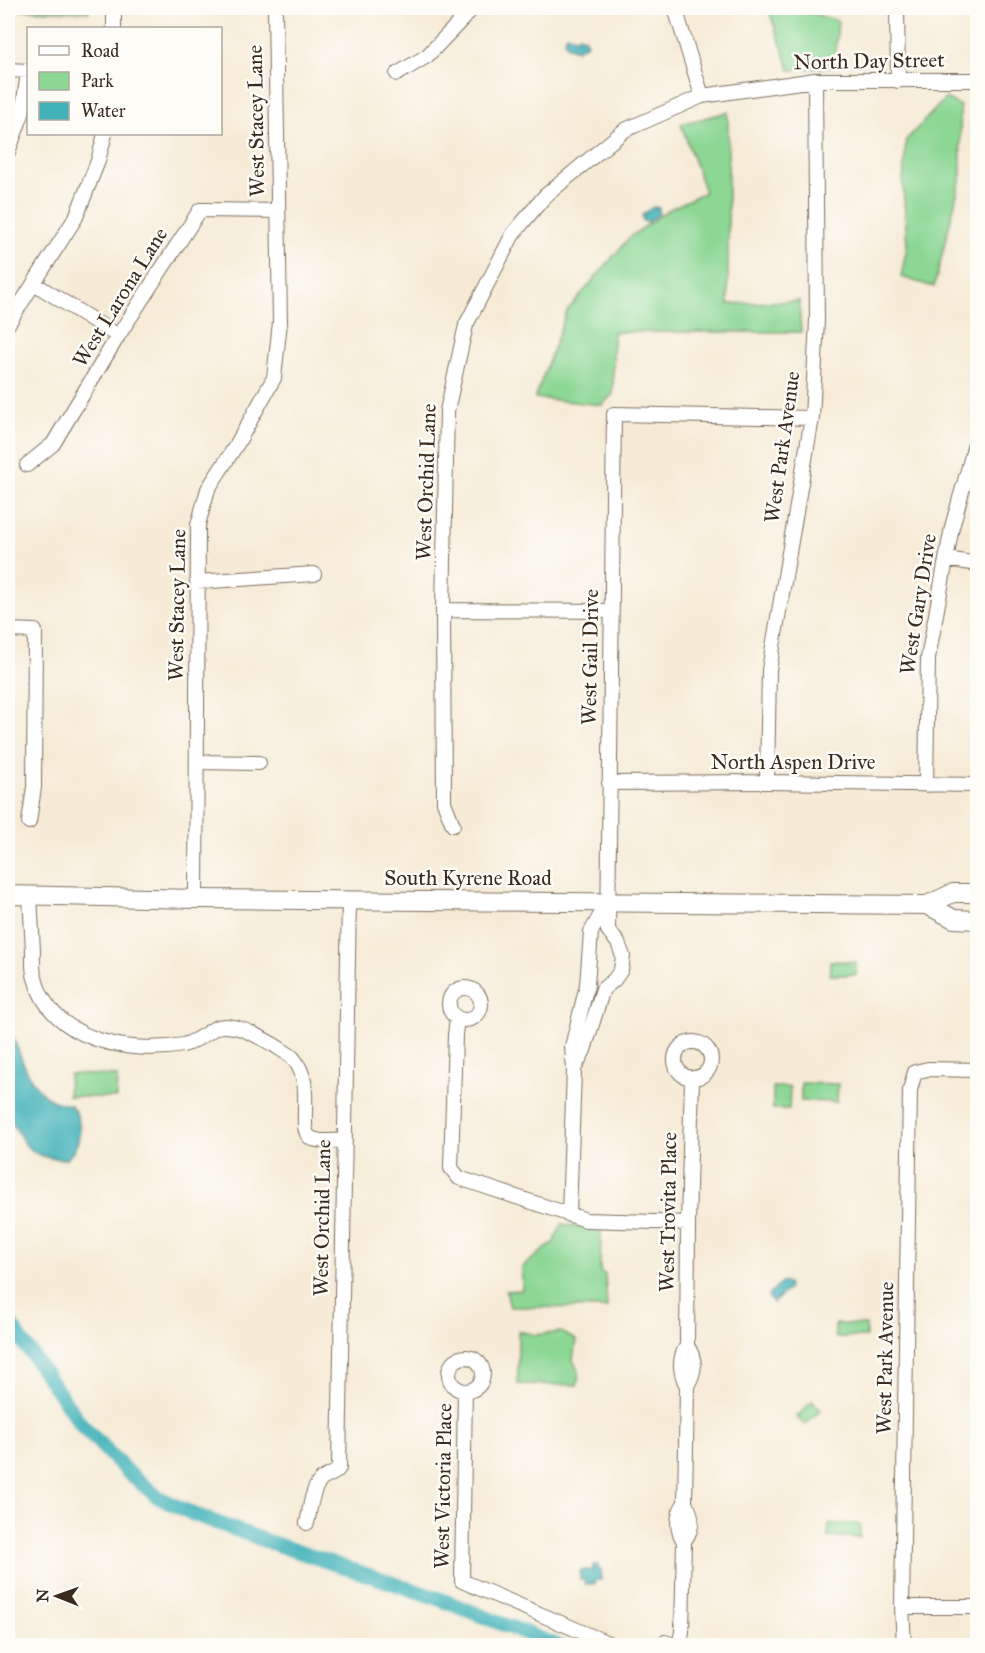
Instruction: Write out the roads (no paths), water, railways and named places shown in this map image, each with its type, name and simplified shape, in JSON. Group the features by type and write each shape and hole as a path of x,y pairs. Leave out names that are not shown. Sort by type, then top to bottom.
{"main road":[{"name":"South Kyrene Road","path":"8,896 927,904 953,893 978,893"},
{"path":"927,904 954,920 978,920"}],"street":[{"path":"114,8 114,27"},
{"name":"West Stacey Lane","path":"196,899 198,525 208,489 237,444 274,378 280,322 275,8"},
{"path":"397,74 427,57 473,8"},
{"path":"675,8 702,96"},
{"path":"897,8 898,81"},
{"path":"8,70 27,72"},
{"path":"8,152 21,114 27,78"},
{"name":"North Day Street","path":"626,130 702,96 815,80 978,80"},
{"name":"West Park Avenue","path":"767,782 769,670 812,418 817,320 815,80"},
{"name":"West Orchid Lane","path":"453,825 444,802 443,610 447,411 466,325 513,234 544,196 626,130"},
{"path":"8,324 76,217 105,135"},
{"name":"West Larona Lane","path":"27,465 53,444 118,336 200,210 278,211"},
{"path":"35,284 118,336"},
{"name":"West Gail Drive","path":"574,1069 588,1041 603,989 621,970 623,956 618,943 608,930 614,414 812,418"},
{"name":"West Gary Drive","path":"926,785 928,658 957,504 978,434"},
{"path":"946,559 978,564"},
{"path":"197,582 314,574"},
{"path":"443,610 612,611"},
{"path":"8,630 35,631 34,787 29,822"},
{"path":"197,762 259,763"},
{"name":"North Aspen Drive","path":"609,783 767,782 978,785"},
{"path":"30,896 34,977 48,1007 61,1020 97,1039 137,1048 186,1044 217,1027 227,1025 240,1027 293,1058 305,1085 307,1105 304,1126 307,1136 314,1140 345,1140"},
{"name":"West Orchid Lane","path":"307,1523 316,1488 321,1480 339,1468 349,900"},
{"name":"West Gail Drive","path":"569,1215 574,1069 572,1047 587,985 591,932 608,901"},
{"path":"587,985 603,989"},
{"path":"458,1018 455,1035 451,1168 459,1178 569,1215 595,1221 688,1223"},
{"name":"West Park Avenue","path":"904,1646 902,1606 910,1090 915,1072 928,1069 978,1070"},
{"name":"West Trovita Place","path":"678,1646 682,1632 684,1541 678,1533 679,1510 685,1503 687,1386 693,1375 694,1355 687,1346 692,1079"},
{"name":"West Victoria Place","path":"465,1391 462,1581 615,1646"},
{"path":"902,1606 978,1607"},
{"path":"658,1646 665,1642 678,1646"}],"water":[{"path":"567,34 577,39 578,36 585,38 587,44 577,50 568,47 564,41"},
{"path":"653,207 659,208 659,214 648,222 643,221 642,215"},
{"path":"8,1023 28,1074 34,1083 48,1098 71,1105 77,1116 80,1129 78,1140 67,1159 34,1153 8,1119"},
{"path":"782,1282 788,1283 789,1289 773,1303 768,1296"},
{"path":"593,1565 598,1565 601,1569 601,1580 595,1580 595,1584 585,1584 585,1580 580,1580 580,1570 593,1570"}],"waterway":[{"path":"8,1321 81,1424 124,1469 158,1497 193,1514 437,1598 558,1646"}]}
